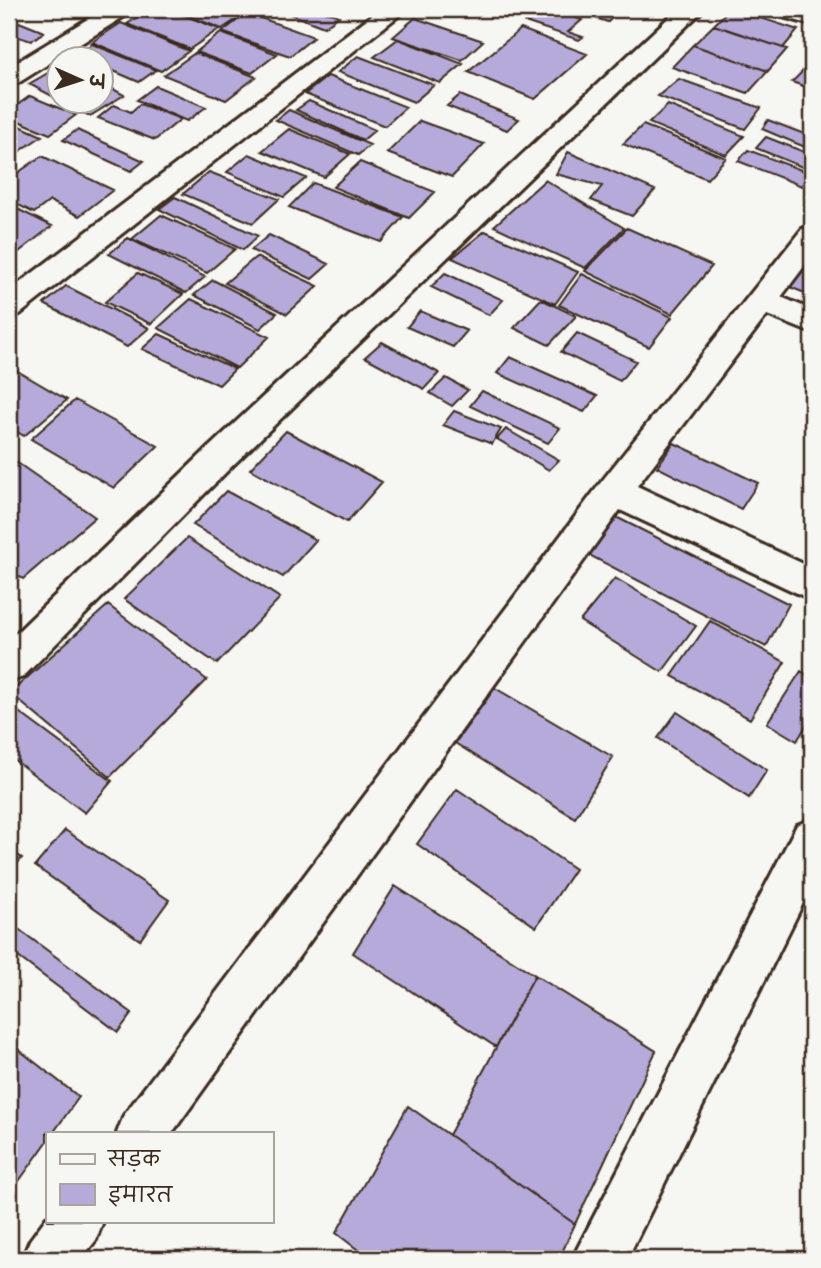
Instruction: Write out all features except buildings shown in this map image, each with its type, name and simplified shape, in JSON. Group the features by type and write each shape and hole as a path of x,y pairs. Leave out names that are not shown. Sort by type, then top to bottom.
{"street":[{"path":"9,78 120,9"},
{"path":"9,307 395,9"},
{"path":"9,665 218,458 692,9"},
{"path":"780,9 812,18"},
{"path":"73,14 97,23"},
{"path":"143,1132 614,491 812,236"},
{"path":"762,301 812,322"},
{"path":"614,491 812,585"},
{"path":"599,1259 812,840"},
{"path":"49,1259 76,1222"}]}
